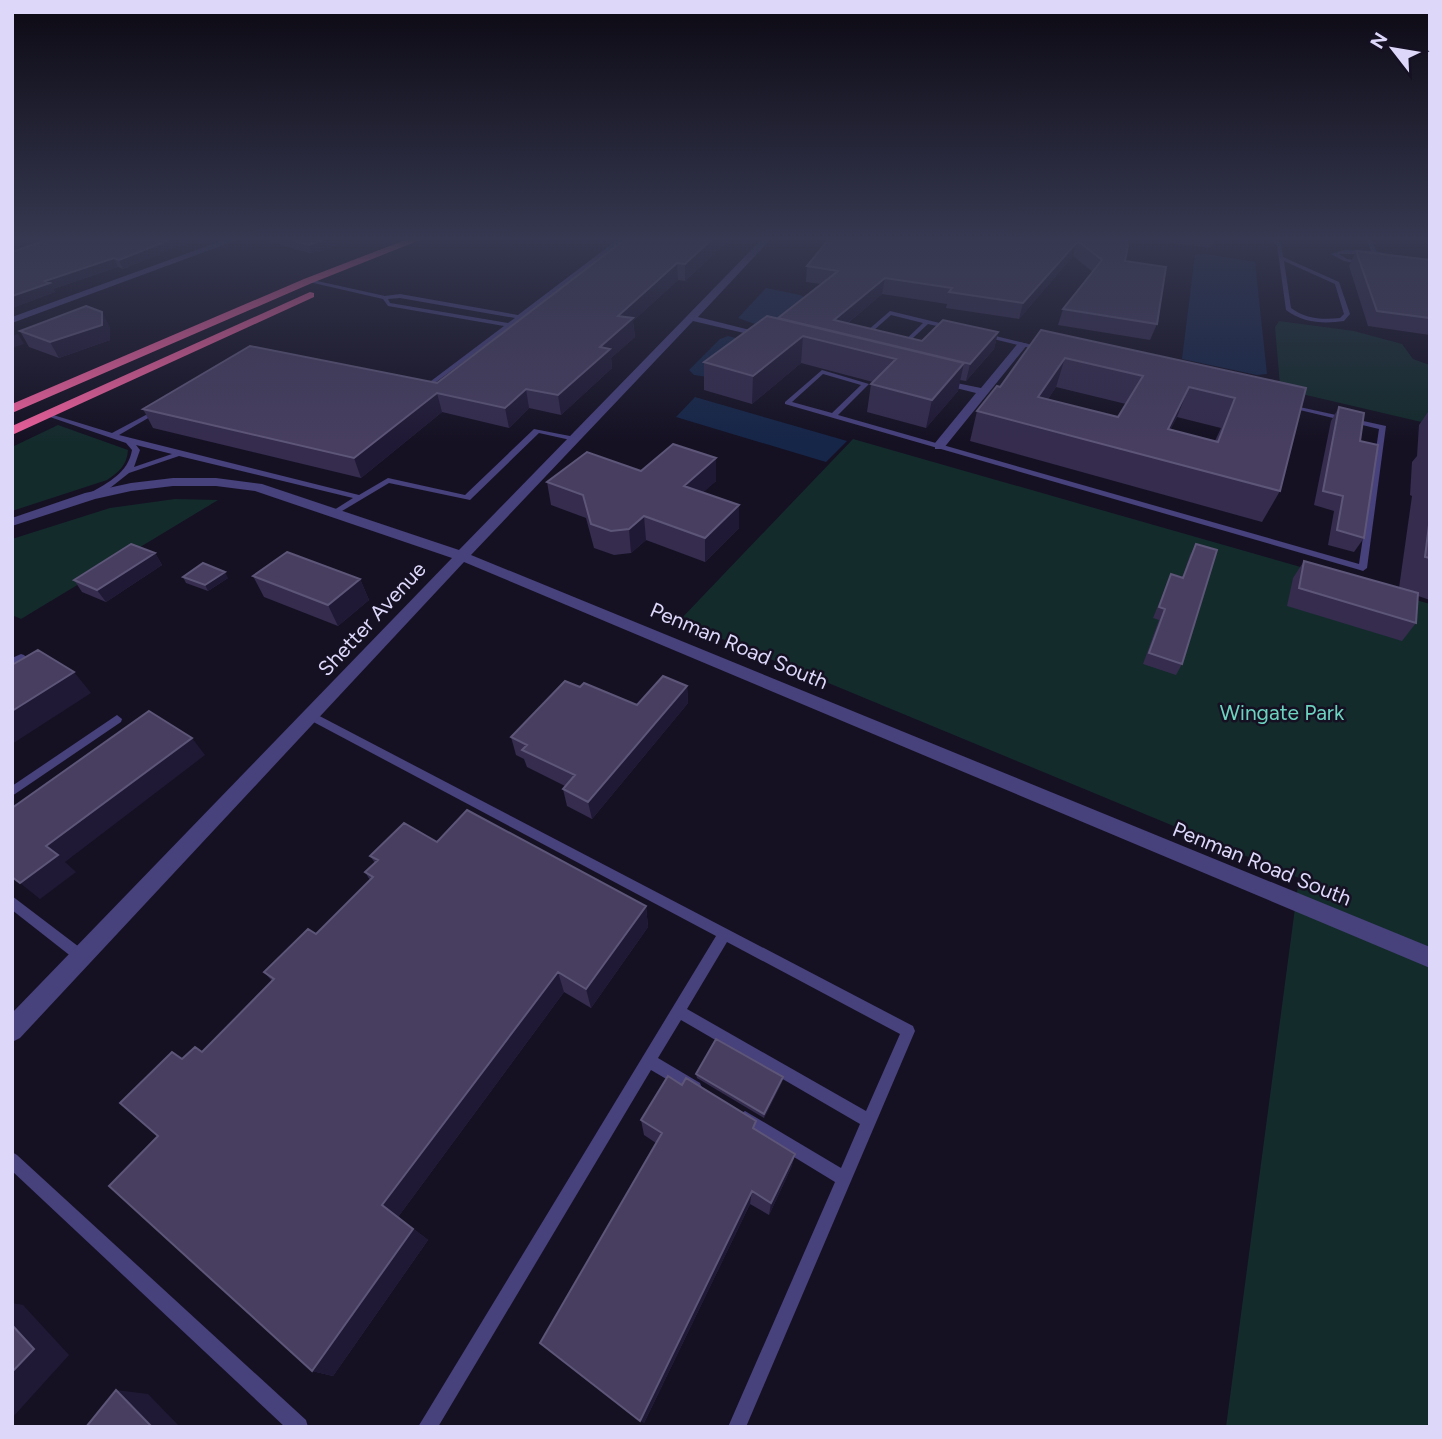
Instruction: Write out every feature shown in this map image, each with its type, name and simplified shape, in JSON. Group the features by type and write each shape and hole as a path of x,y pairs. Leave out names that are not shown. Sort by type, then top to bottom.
{"highway":[{"path":"12,409 248,307"},
{"path":"12,431 285,307"}],"street":[{"path":"12,320 47,307"},
{"name":"Shetter Avenue","path":"12,1030 702,307"},
{"path":"692,318 785,341"},
{"path":"939,446 1023,344"},
{"path":"931,379 984,392"},
{"name":"Penman Road South","path":"12,522 91,496 158,483 228,481 257,487 462,556 1430,958"}],"lane":[{"path":"417,307 510,326"},
{"path":"464,307 521,317"},
{"path":"415,383 428,386 534,307"},
{"path":"1288,307 1294,314 1310,318 1342,320 1347,314 1345,307"},
{"path":"873,343 860,340 890,313 963,330"},
{"path":"886,346 899,349 927,322"},
{"path":"975,333 1049,351"},
{"path":"833,416 866,384 822,372 787,403 1363,568 1383,428 1282,405"},
{"path":"113,436 165,407"},
{"path":"48,415 129,441 358,497"},
{"path":"337,512 388,480 467,498 537,431 575,439"},
{"path":"129,441 136,450 136,459 129,471"},
{"path":"91,496 129,471 152,461 182,454"},
{"path":"310,715 908,1031 737,1427"},
{"path":"12,792 117,719"},
{"path":"12,902 82,957"},
{"path":"427,1427 725,934"},
{"path":"678,1011 869,1121"},
{"path":"648,1060 706,1095"},
{"path":"729,1109 844,1179"},
{"path":"12,1160 299,1427"}],"green space":[{"path":"1279,321 1354,331 1402,344 1413,359 1430,365 1430,424 1289,391 1280,386 1275,327"},
{"path":"58,425 128,450 124,464 107,480 12,511 12,447"},
{"name":"Wingate Park","path":"853,439 1430,604 1430,1427 1226,1427 1299,878 679,621"},
{"path":"175,499 218,500 21,619 12,615 12,539 110,508"}],"water":[{"path":"748,307 801,307 766,328 738,318"},
{"path":"1188,307 1260,307 1267,374 1257,375 1182,359"},
{"path":"728,336 758,344 708,377 694,375 689,370 720,339"},
{"path":"695,397 847,441 826,462 676,417"}],"building":[{"path":"83,307 102,312 102,325 50,342 20,331"},
{"path":"536,307 628,307 618,316 633,318 600,347 610,349 558,395 526,389 505,408 437,393 354,458 143,409 250,346 437,383"},
{"path":"792,307 850,307 834,320 922,341 943,320 998,332 970,364 778,318"},
{"path":"1064,307 1160,307 1157,324 1063,309"},
{"path":"1376,307 1430,307 1430,318 1377,311"},
{"path":"767,316 964,363 932,400 871,384 896,359 803,336 753,376 704,362"},
{"path":"1041,330 1306,388 1280,491 977,411 997,386 1000,387","holes":["1065,358 1143,376 1118,417 1038,397","1189,387 1235,398 1218,442 1168,429"]},
{"path":"1339,407 1364,413 1360,441 1378,445 1364,538 1337,530 1343,496 1323,491"},
{"path":"673,444 716,458 684,486 739,505 705,538 644,516 629,529 611,531 591,524 583,495 547,482 587,452 641,471"},
{"path":"1430,517 1430,558 1425,557"},
{"path":"131,544 155,553 97,590 74,580"},
{"path":"1196,544 1217,550 1182,664 1149,653 1165,609 1159,607 1171,574 1183,578"},
{"path":"287,552 360,579 328,605 253,576"},
{"path":"1304,561 1418,593 1416,623 1299,588"},
{"path":"203,563 225,572 205,585 183,577"},
{"path":"38,650 74,672 12,711 12,665"},
{"path":"663,676 687,686 588,802 563,789 575,775 522,750 527,745 511,737 565,681 580,687 584,683 637,705"},
{"path":"149,711 192,738 46,846 58,855 20,883 12,877 12,808"},
{"path":"467,810 646,906 586,989 558,972 382,1205 413,1229 312,1371 109,1186 158,1136 120,1103 172,1052 182,1059 195,1047 202,1052 274,979 264,972 308,929 316,934 373,877 365,872 378,860 370,856 404,823 437,842"},
{"path":"716,1039 783,1077 764,1114 696,1074"},
{"path":"668,1076 682,1085 686,1078 756,1121 753,1128 795,1154 771,1203 752,1191 640,1421 540,1343 662,1133 641,1120"},
{"path":"12,1325 34,1349 12,1372"},
{"path":"116,1390 152,1427 86,1427"}]}
